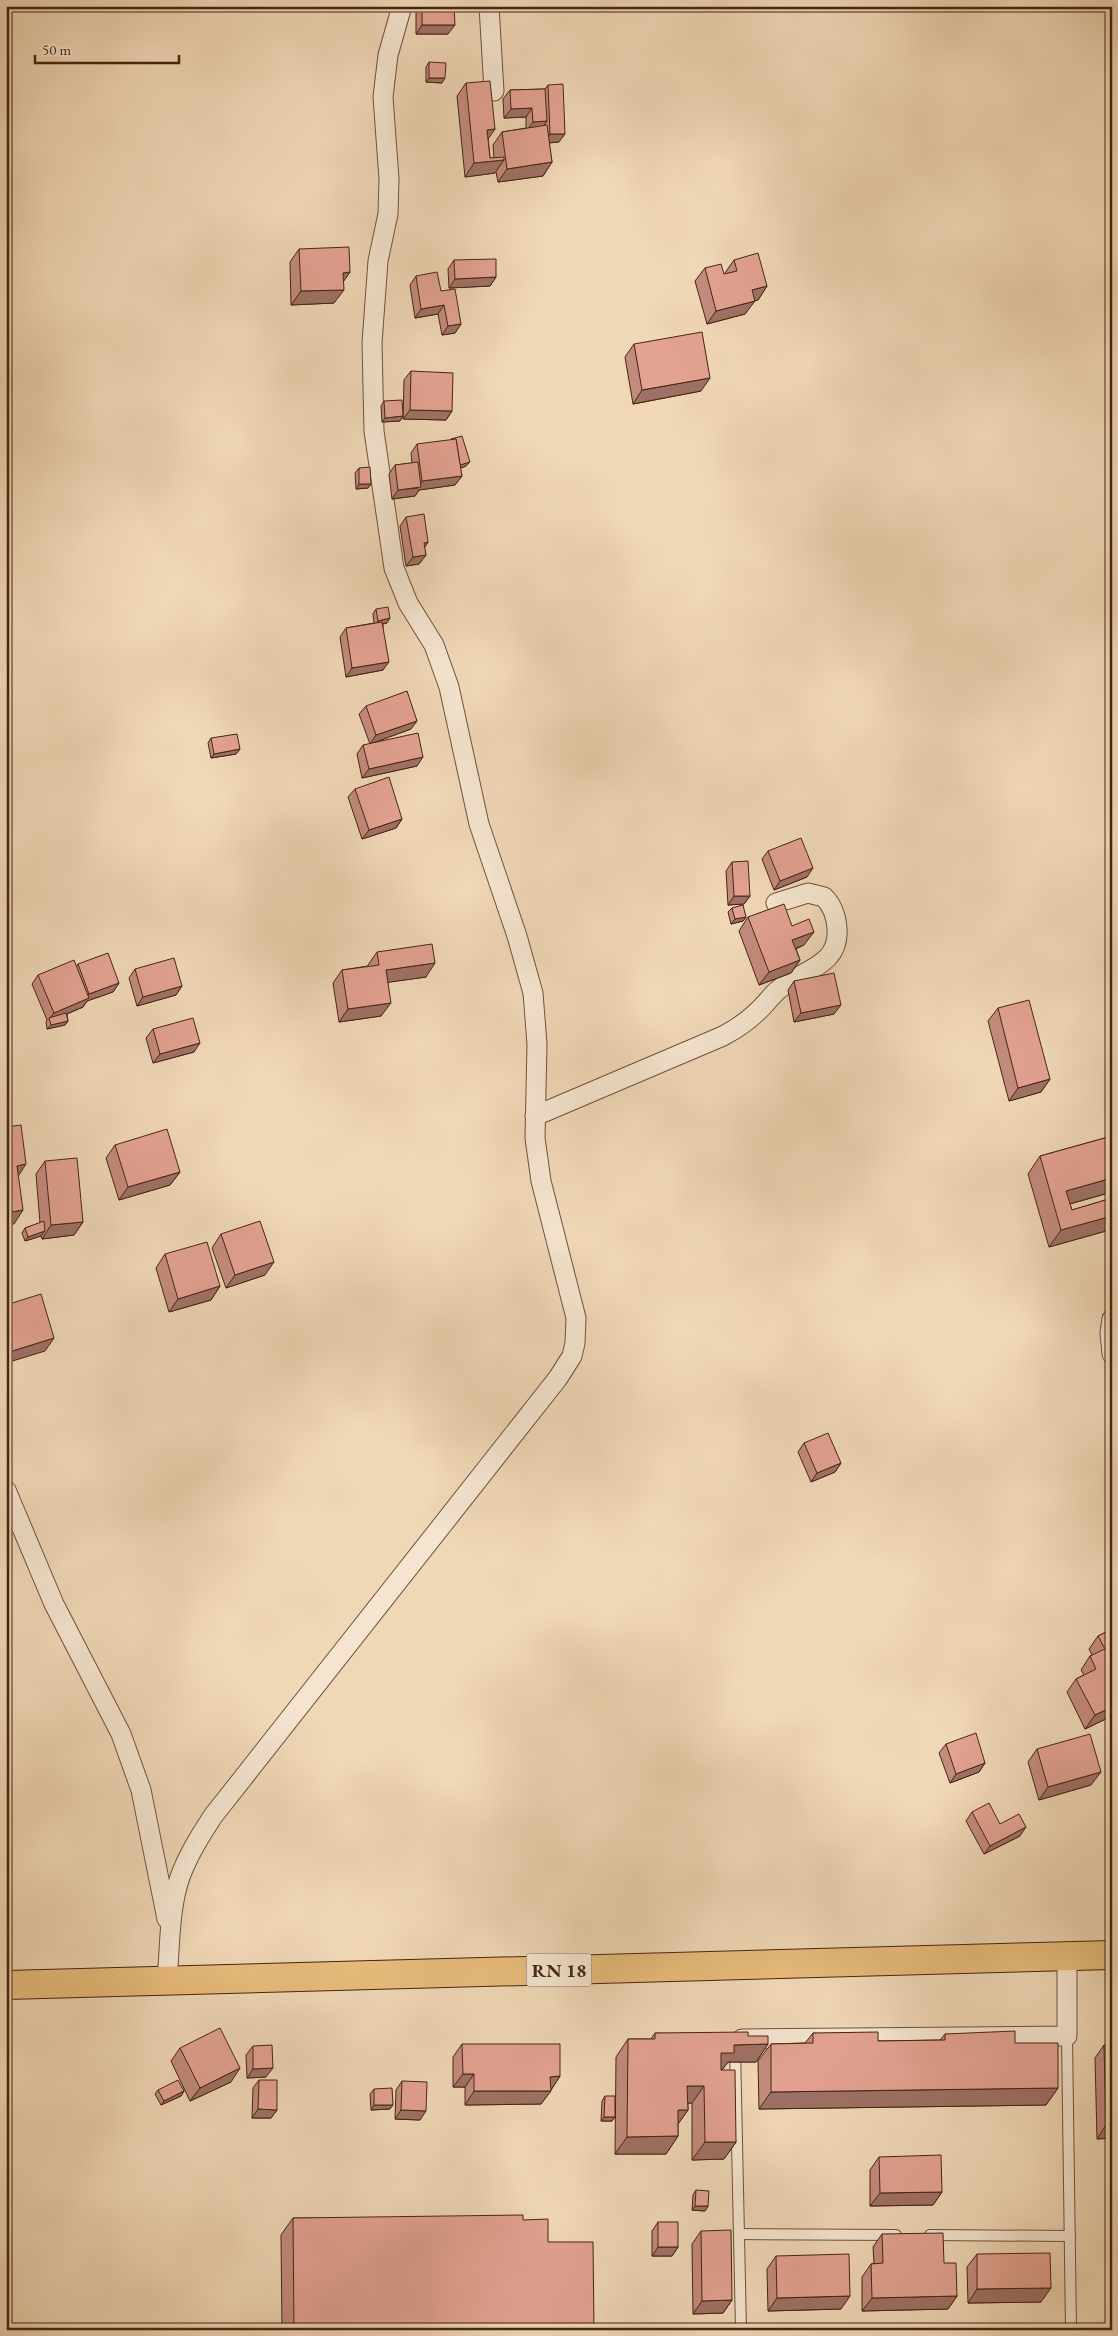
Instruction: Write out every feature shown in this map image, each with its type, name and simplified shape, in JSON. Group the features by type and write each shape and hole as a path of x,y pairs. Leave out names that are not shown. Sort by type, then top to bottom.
{"main road":[{"name":"RN 18","path":"6,1985 1112,1955"}],"street":[{"path":"167,1980 180,1879 190,1852 213,1816 558,1378 572,1356 575,1343 576,1318 541,1181 535,1138 537,1044 533,992 517,936 479,824 449,687 434,645 408,603 394,568 374,431 372,343 378,261 388,214 383,98 388,55 402,6"},
{"path":"489,6 494,91"},
{"path":"535,1116 723,1036 747,1021 779,989 829,957 836,946 837,934 836,919 829,902 824,897 808,893 776,904"},
{"path":"1112,1319 1110,1334 1112,1354"},
{"path":"6,1490 54,1604 121,1734 146,1808 171,1939"},
{"path":"727,2040 1067,2036 1067,1956"}],"lane":[{"path":"1067,2036 1071,2330"},
{"path":"727,2040 739,2234 741,2330"},
{"path":"739,2234 904,2235"},
{"path":"924,2235 1070,2236"}],"building":[{"path":"422,6 454,6 455,25 422,25"},
{"path":"429,62 446,63 445,78 429,78"},
{"path":"490,81 495,129 487,130 490,158 504,157 504,160 474,163 466,83"},
{"path":"563,84 565,134 550,134 548,85"},
{"path":"545,89 547,121 533,122 532,108 511,109 510,90"},
{"path":"547,125 552,162 507,169 502,132"},
{"path":"349,247 350,272 343,273 344,290 301,291 299,249"},
{"path":"758,253 767,286 752,290 755,301 716,311 705,268 721,264 724,274 737,271 734,260"},
{"path":"496,259 496,277 455,279 454,260"},
{"path":"437,272 441,291 455,289 461,324 448,326 444,305 421,309 416,276"},
{"path":"702,332 710,378 642,390 634,344"},
{"path":"411,371 453,373 452,411 410,410"},
{"path":"402,400 403,416 385,418 384,401"},
{"path":"462,436 470,462 460,465 456,439 451,439"},
{"path":"456,439 462,476 422,481 417,444"},
{"path":"418,462 421,487 398,490 395,465"},
{"path":"370,467 371,484 359,484 359,468"},
{"path":"424,514 428,542 424,543 426,555 413,557 406,517"},
{"path":"388,607 390,618 378,621 376,609"},
{"path":"382,622 389,662 352,668 346,628"},
{"path":"407,691 417,721 376,735 366,706"},
{"path":"418,733 423,757 369,769 363,745"},
{"path":"237,734 240,749 214,754 211,738"},
{"path":"389,777 402,819 369,830 355,789"},
{"path":"801,838 813,868 780,881 768,851"},
{"path":"748,861 750,896 734,896 732,862"},
{"path":"784,904 792,926 809,919 814,932 792,940 800,960 769,972 748,917"},
{"path":"743,905 746,917 735,919 732,908"},
{"path":"432,944 435,963 386,970 391,1003 348,1009 342,970 379,965 377,952"},
{"path":"108,953 119,983 89,994 78,964"},
{"path":"174,958 182,986 143,997 135,969"},
{"path":"74,960 89,998 54,1013 38,975"},
{"path":"834,973 841,1005 801,1013 794,981"},
{"path":"1029,1000 1050,1079 1018,1088 998,1008"},
{"path":"66,1013 68,1021 51,1025 49,1018"},
{"path":"193,1018 200,1043 160,1054 153,1029"},
{"path":"21,1125 26,1164 17,1166 23,1210 6,1213 6,1127"},
{"path":"167,1129 180,1172 128,1187 115,1145"},
{"path":"1112,1136 1112,1178 1066,1191 1072,1210 1112,1198 1112,1216 1061,1230 1040,1156"},
{"path":"77,1158 83,1222 51,1225 45,1161"},
{"path":"44,1221 45,1231 28,1237 25,1228"},
{"path":"260,1221 274,1262 235,1275 221,1234"},
{"path":"207,1242 220,1286 178,1299 165,1254"},
{"path":"41,1294 54,1338 6,1353 6,1305"},
{"path":"828,1433 841,1463 817,1473 804,1443"},
{"path":"1112,1629 1112,1707 1095,1715 1076,1679 1096,1669 1090,1656 1105,1649 1098,1636"},
{"path":"976,1733 985,1763 956,1774 946,1744"},
{"path":"1090,1734 1101,1772 1048,1787 1037,1749"},
{"path":"989,1803 1000,1824 1019,1814 1026,1827 990,1846 972,1812"},
{"path":"220,2028 240,2068 200,2088 180,2048"},
{"path":"1015,2031 1015,2043 1058,2043 1058,2088 771,2092 771,2044 813,2043 813,2033 878,2032 878,2041 945,2040 945,2034"},
{"path":"748,2032 748,2036 768,2036 768,2044 734,2045 734,2053 721,2053 721,2070 735,2070 736,2142 705,2142 704,2086 687,2086 688,2110 678,2110 678,2136 627,2137 628,2039 655,2039 655,2033"},
{"path":"462,2044 560,2044 560,2076 550,2077 551,2091 474,2091 474,2074 463,2074"},
{"path":"1112,2044 1112,2125 1106,2125 1104,2045"},
{"path":"272,2045 273,2068 253,2069 253,2046"},
{"path":"178,2080 184,2091 164,2101 158,2090"},
{"path":"259,2080 277,2080 277,2110 258,2109"},
{"path":"402,2081 427,2082 426,2111 401,2110"},
{"path":"392,2088 393,2105 374,2105 374,2089"},
{"path":"605,2096 615,2096 615,2117 604,2117"},
{"path":"941,2155 942,2192 880,2193 879,2157"},
{"path":"696,2190 709,2191 708,2206 695,2206"},
{"path":"523,2215 523,2220 548,2219 548,2242 593,2242 594,2330 294,2330 293,2218"},
{"path":"658,2222 678,2222 678,2247 658,2247"},
{"path":"731,2230 732,2300 702,2301 701,2231"},
{"path":"943,2233 944,2263 956,2263 957,2296 872,2298 871,2264 883,2263 882,2234"},
{"path":"1050,2253 1051,2288 977,2289 977,2254"},
{"path":"849,2254 850,2296 777,2298 776,2256"},
{"path":"732,2325 732,2330 701,2330 701,2327"}]}
